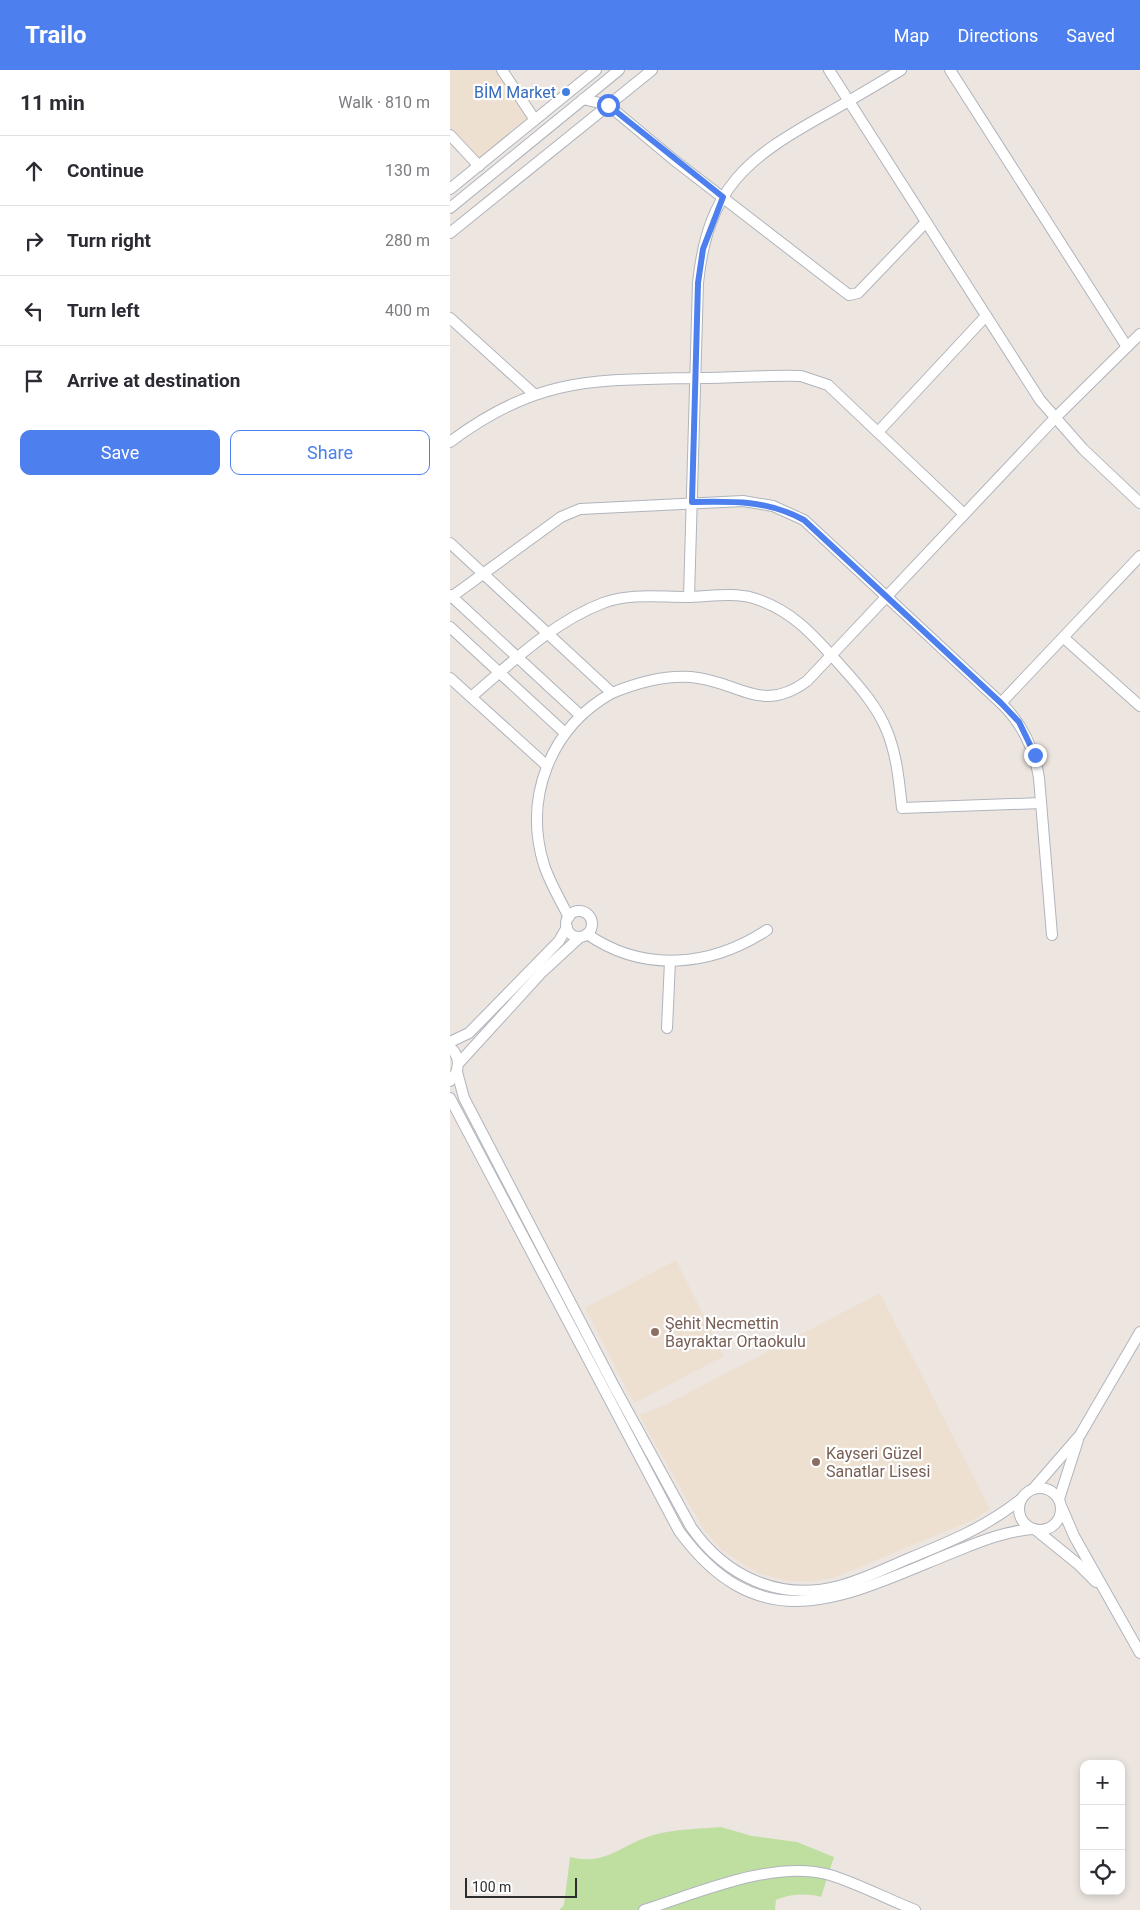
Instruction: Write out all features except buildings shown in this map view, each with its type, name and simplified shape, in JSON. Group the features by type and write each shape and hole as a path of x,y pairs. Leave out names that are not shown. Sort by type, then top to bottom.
{"street":[{"path":"502,70 535,120"},
{"path":"450,189 596,70"},
{"path":"450,208 619,70"},
{"path":"450,233 652,70"},
{"path":"829,70 1040,400 1083,449 1140,503"},
{"path":"688,597 699,270 706,239 723,197 744,169 769,147 902,70"},
{"path":"950,70 1127,347"},
{"path":"603,83 608,105"},
{"path":"584,99 608,105 846,294 852,296 858,294 926,222"},
{"path":"450,135 478,166"},
{"path":"878,432 986,316"},
{"path":"450,318 534,394"},
{"path":"767,930 745,943 721,953 696,959 670,962 648,960 626,954 584,935 570,933 568,922 547,874 538,839 537,809 546,765 565,733 580,716 612,693 659,679 689,677 725,683 758,697 774,696 801,685 1054,418 1140,334"},
{"path":"450,442 493,412 534,394 575,384 607,379 794,376 813,378 828,385 964,514"},
{"path":"580,716 450,597 572,511 588,508 692,502 753,502 794,515 804,520 1001,703 1019,722 1030,742 1037,765 1052,935"},
{"path":"450,543 612,693"},
{"path":"1001,703 1140,556"},
{"path":"471,697 549,634 584,611 628,596 743,596 764,602 802,623 818,638 868,698 886,729 896,762 902,808 1041,803"},
{"path":"450,626 565,733"},
{"path":"1064,638 1140,706"},
{"path":"450,678 546,765"},
{"path":"450,1042 469,1034 559,941 568,922 578,911 588,915 592,924 584,935 542,972 455,1072"},
{"path":"667,1028 670,962"},
{"path":"450,1047 456,1054 455,1072 464,1098 652,1457 691,1527 706,1547 721,1562 740,1575 766,1586 797,1591 828,1589 860,1579 963,1536 992,1520 1034,1488 1080,1435 1140,1332"},
{"path":"450,1098 679,1531 700,1557 717,1572 737,1585 764,1596 790,1601 826,1600 856,1592 987,1538 1034,1529 1046,1530 1054,1525 1060,1517 1060,1503 1080,1435"},
{"path":"1034,1488 1049,1489 1060,1503 1074,1536 1140,1653"},
{"path":"1020,1500 1018,1510 1021,1519 1088,1574 1113,1605"},
{"path":"644,1910 730,1883 785,1870 829,1875 915,1910"}],"shaded area":[{"path":"450,70 502,70 535,120 479,166 450,135"},
{"name":"Şehit Necmettin Bayraktar Ortaokulu","path":"676,1260 724,1356 634,1403 585,1308"},
{"name":"Kayseri Güzel Sanatlar Lisesi","path":"880,1293 990,1509 973,1520 833,1578 812,1581 789,1581 757,1573 722,1550 704,1530 639,1415 663,1406"}],"green space":[{"path":"721,1827 752,1836 797,1842 834,1857 821,1897 793,1895 782,1898 776,1900 775,1910 559,1910 564,1905 570,1857 594,1859 604,1857 653,1835 678,1830"}],"place":[{"name":"BİM Market","path":"566,92"},
{"name":"Şehit Necmettin Bayraktar Ortaokulu","path":"655,1332"},
{"name":"Kayseri Güzel Sanatlar Lisesi","path":"816,1462"}],"route":[{"path":"608,105 674,160 723,197 706,239 699,270 692,502 753,502 784,510 804,520 1011,713 1025,732 1035,755"}]}
